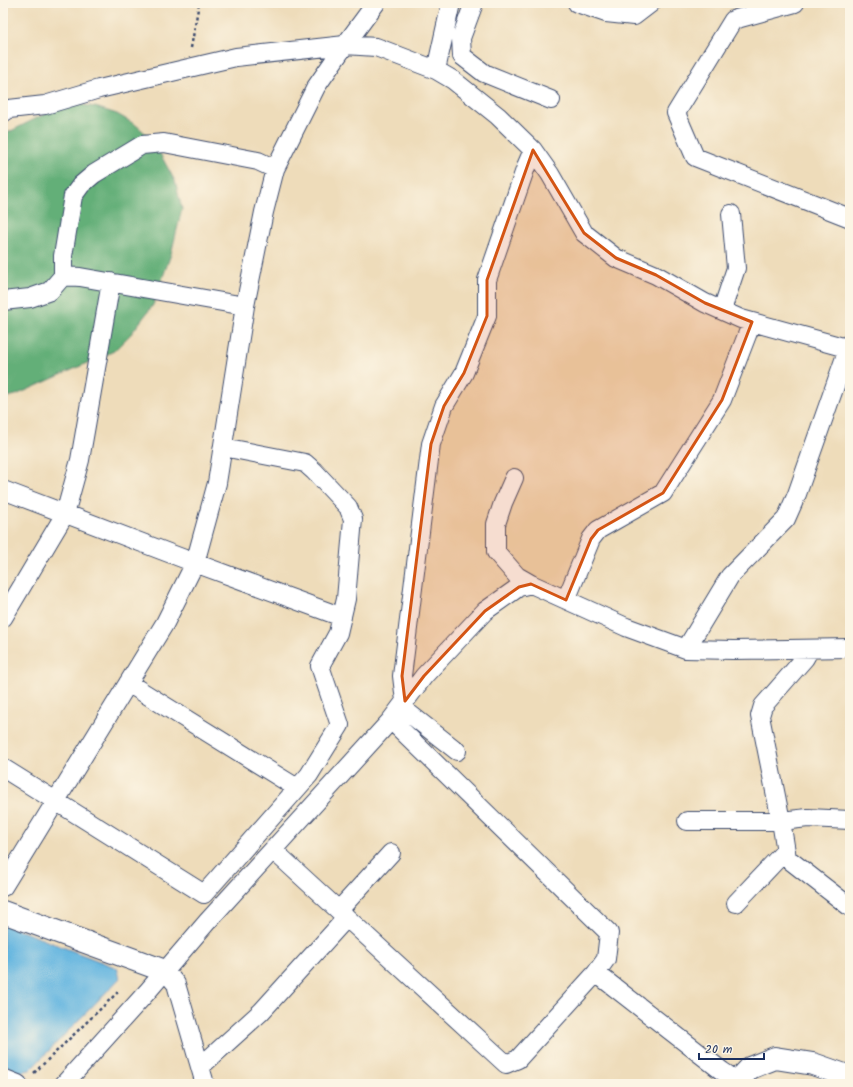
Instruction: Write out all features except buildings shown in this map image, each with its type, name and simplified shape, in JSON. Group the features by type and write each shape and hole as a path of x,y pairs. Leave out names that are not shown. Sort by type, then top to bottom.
{"street":[{"path":"3,887 164,623 195,563 217,483 245,306 264,212 275,169 316,87 376,3"},
{"path":"436,70 451,3"},
{"path":"474,3 461,38 462,56 484,73 551,100"},
{"path":"577,3 606,13 634,16 651,3"},
{"path":"795,3 733,20 676,113 695,157 850,218"},
{"path":"3,113 9,109 45,105 99,89 236,57 345,45 376,47 436,70 453,80 498,116 533,150 550,174 584,232 616,258 656,275 705,303 741,319 849,346 797,494 786,518 730,576 686,649"},
{"path":"3,301 30,298 50,291 63,276 63,256 72,196 81,185 94,174 142,145 164,143 258,161 275,169"},
{"path":"273,850 506,1064 518,1059 596,973 606,959 610,933 399,709 431,444 444,406 464,373 487,316 487,280 533,150"},
{"path":"722,310 736,268 731,214"},
{"path":"63,276 111,282 245,306"},
{"path":"3,618 65,514 80,460 111,282"},
{"path":"566,600 591,539 598,530 663,493 722,400 752,322"},
{"path":"3,768 204,894 309,775 340,725 320,666 338,633 342,617 346,599 353,519 348,507 305,463 223,447"},
{"path":"514,478 496,524 496,552 517,576 531,584 626,627 686,649 733,650 850,648"},
{"path":"3,490 342,617"},
{"path":"64,1084 148,992 165,971 399,709 424,676 485,611 519,587 531,584"},
{"path":"810,649 805,658 763,706 760,716 788,858 850,907"},
{"path":"128,683 297,788"},
{"path":"399,709 457,751"},
{"path":"687,821 781,821 808,818 850,820"},
{"path":"736,903 786,850"},
{"path":"200,1067 261,1012 340,924 342,912 391,853"},
{"path":"3,912 165,971 176,984 205,1084"},
{"path":"596,973 736,1082 750,1068 775,1058 813,1064 850,1077"},
{"path":"3,1078 18,1084"}],"path":[{"path":"187,68 199,3"},
{"path":"34,1073 121,989"}],"highlighted area":[{"path":"533,150 584,233 616,258 656,275 705,303 752,322 722,400 663,493 598,530 591,539 566,600 531,584 519,587 485,611 424,676 405,701 402,676 431,444 444,406 464,373 487,316 487,280"}],"green space":[{"path":"77,104 95,107 117,114 136,125 152,139 175,181 182,209 171,254 153,305 131,334 114,351 16,395 3,398 3,135 57,108"}],"water":[{"path":"3,924 117,968 120,978 30,1070 19,1072 3,1065"}]}
